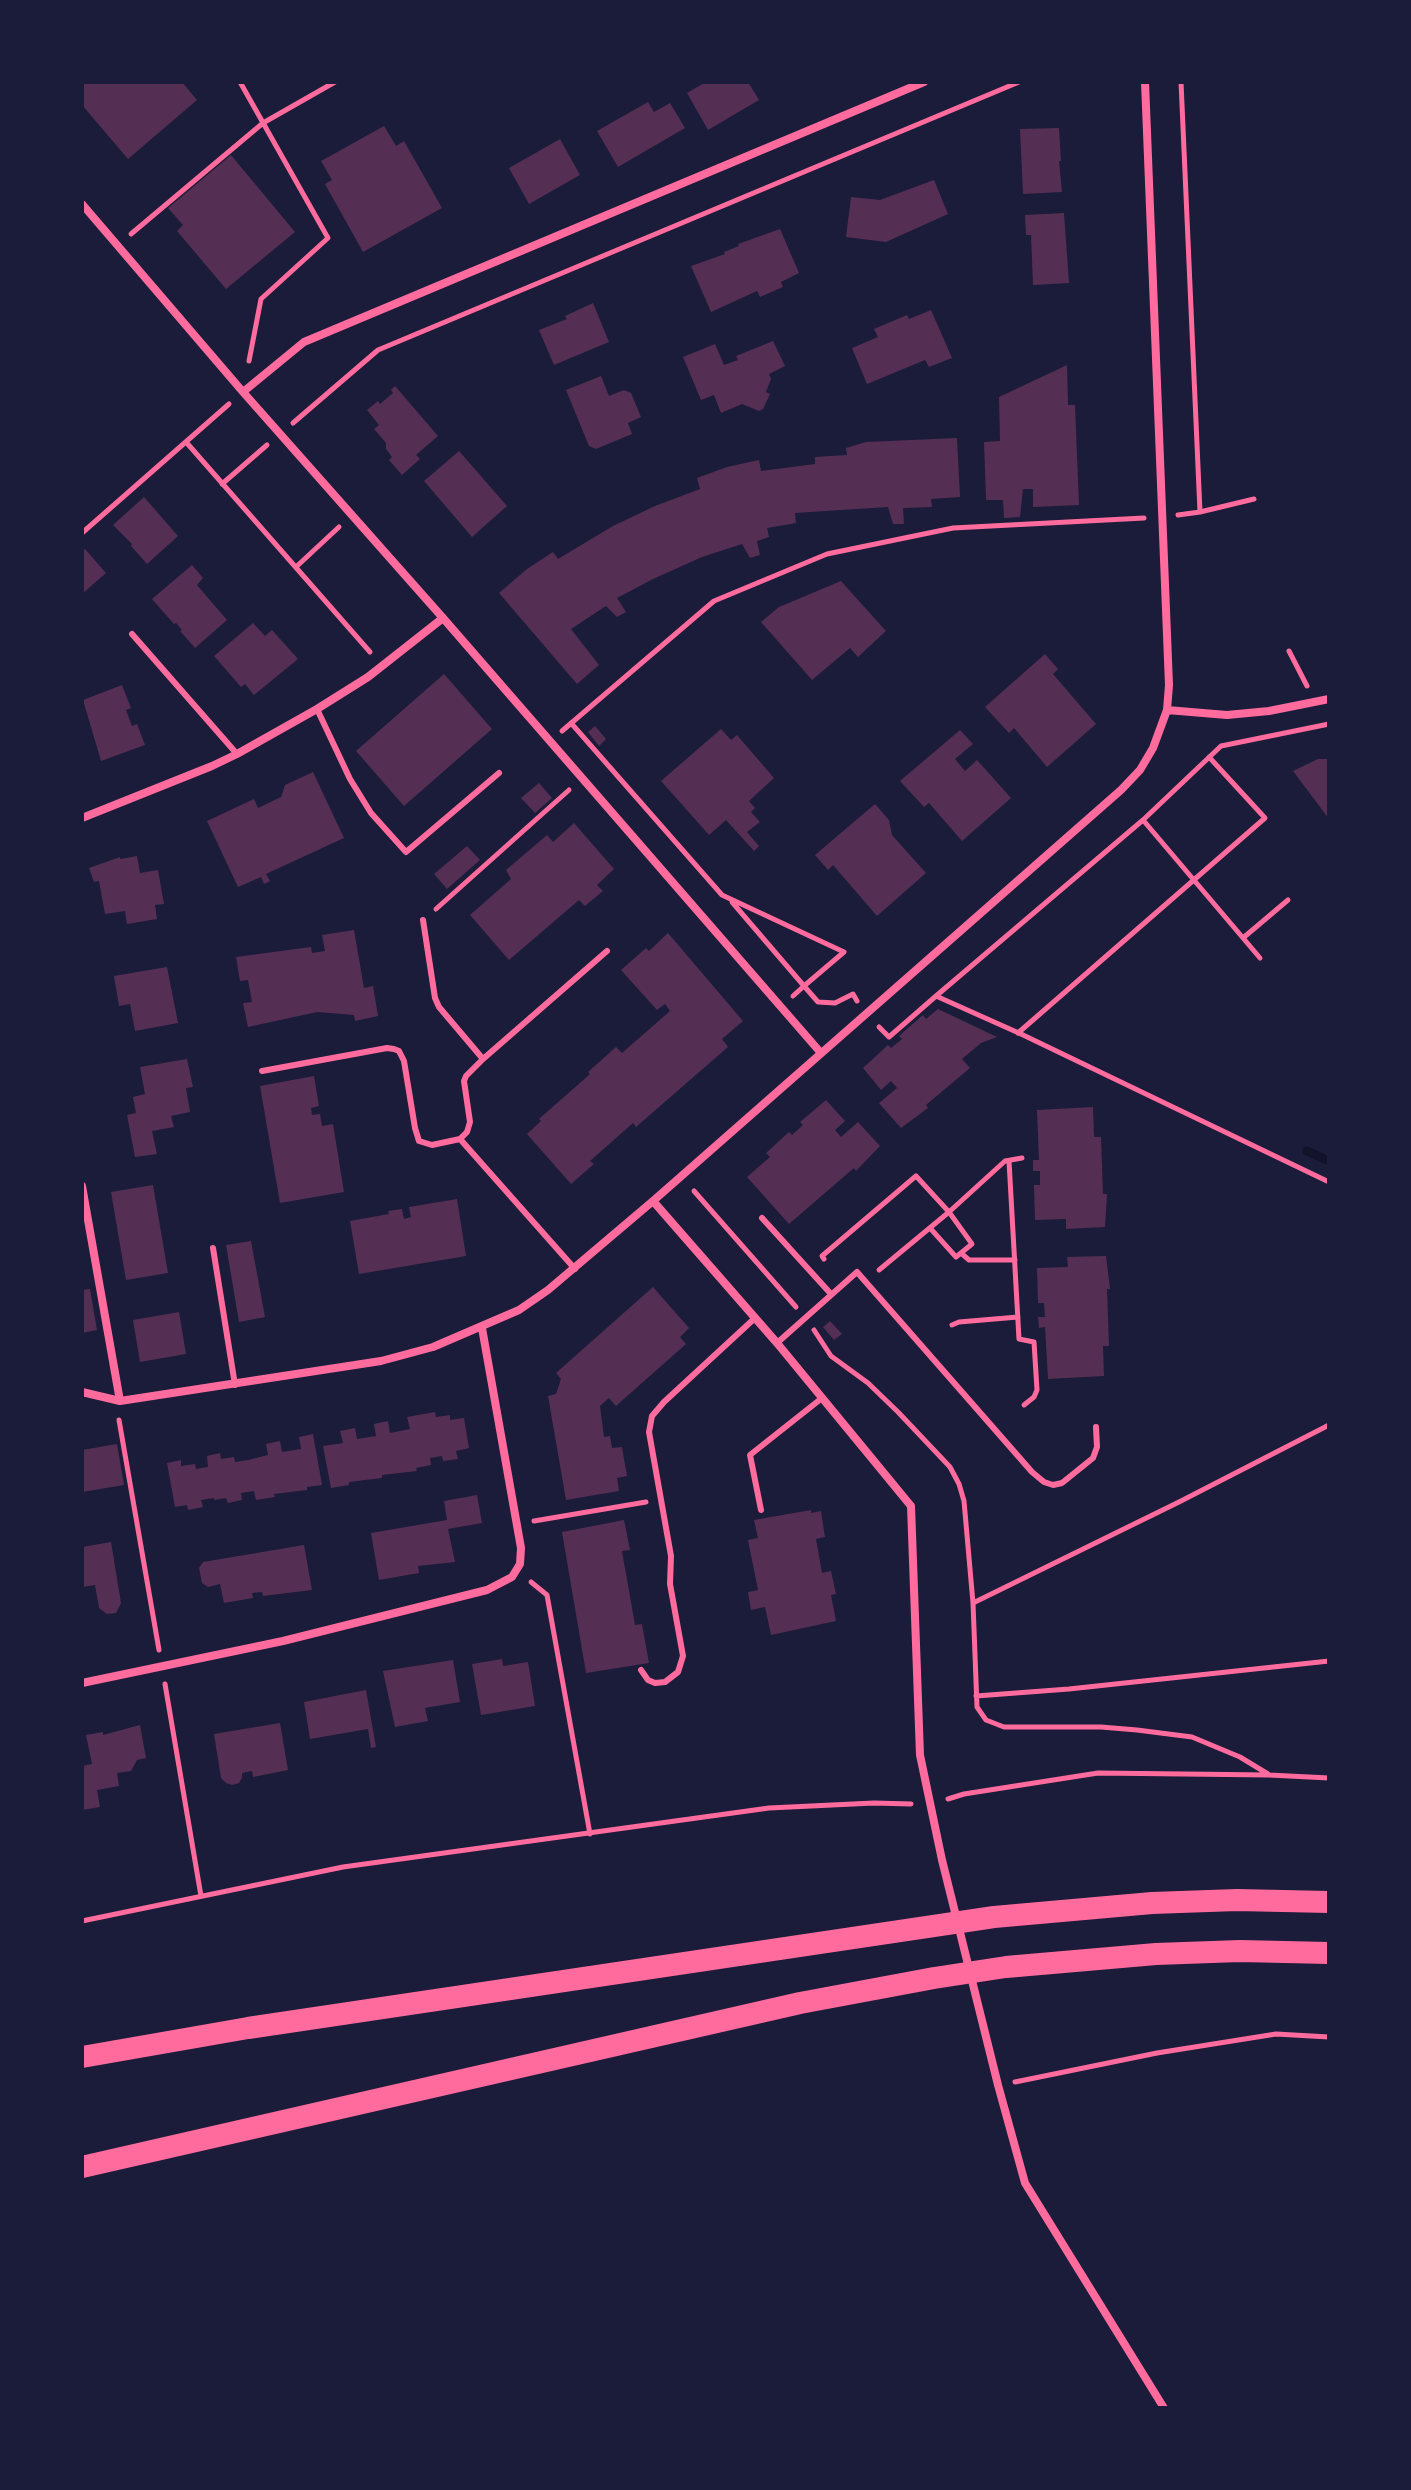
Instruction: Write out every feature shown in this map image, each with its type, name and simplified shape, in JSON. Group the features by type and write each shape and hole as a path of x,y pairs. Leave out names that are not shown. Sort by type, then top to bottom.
{"highway":[{"path":"82,2057 248,2028 994,1917 1152,1903 1237,1900 1329,1902"},
{"path":"82,2167 800,2003 934,1978 1006,1967 1156,1954 1240,1951 1329,1953"}],"street":[{"path":"243,392 304,342 924,82"},
{"path":"82,1392 120,1401 381,1361 433,1347 519,1310 575,1269 1121,790 1140,770 1153,748 1167,710 1169,685 1145,82"},
{"path":"82,204 821,1053"},
{"path":"82,818 237,754 317,709 383,666 443,618"},
{"path":"1167,710 1227,715 1269,711 1329,699"},
{"path":"82,1186 120,1401"},
{"path":"653,1201 777,1343 911,1506 920,1755 998,2085 1025,2183 1164,2408"},
{"path":"82,1683 283,1641 472,1594 497,1587 517,1571 521,1556 517,1524 482,1328"}],"lane":[{"path":"132,634 237,754"},
{"path":"317,709 350,779 371,813 406,852 499,773"},
{"path":"423,920 435,998 439,1007 483,1059"},
{"path":"262,1071 394,1049 399,1051 404,1061 419,1141 432,1145 460,1139 467,1132 470,1122 464,1081 466,1076 607,951"},
{"path":"460,1139 575,1269"},
{"path":"762,1218 831,1294"},
{"path":"213,1248 235,1385"},
{"path":"777,1343 857,1272 1044,1482 1053,1485 1062,1483 1093,1458 1097,1447 1096,1427"},
{"path":"641,1670 648,1680 665,1682 678,1672 683,1656 670,1584 671,1556 649,1432 652,1416 755,1318"},
{"path":"761,1510 750,1455 822,1398"}],"path":[{"path":"82,533 243,392 261,299 328,238 240,82"},
{"path":"117,246 263,123 335,82"},
{"path":"222,484 378,350 1019,82"},
{"path":"1181,82 1200,512"},
{"path":"186,442 383,666"},
{"path":"549,742 714,601 827,554 953,528 1164,517 1254,499"},
{"path":"296,567 352,515"},
{"path":"1289,651 1315,703"},
{"path":"936,996 1143,820 1221,746 1329,724"},
{"path":"1018,1033 1265,818 1209,757"},
{"path":"423,920 581,779"},
{"path":"1143,820 1260,958"},
{"path":"729,898 804,986 781,1007"},
{"path":"1243,938 1288,900"},
{"path":"865,1281 1005,1161 1022,1158"},
{"path":"1009,1161 1019,1339 1034,1342 1037,1390 1024,1405"},
{"path":"680,1176 806,1318 831,1356 868,1383 950,1467 964,1501 973,1603 977,1707 986,1720 1004,1727 1101,1727 1192,1737 1240,1757 1269,1775"},
{"path":"846,1282 822,1256 916,1176 949,1212 972,1244 956,1257 930,1228"},
{"path":"961,1253 969,1260 1015,1260"},
{"path":"952,1325 1018,1317"},
{"path":"814,1330 822,1322"},
{"path":"973,1603 1329,1425"},
{"path":"517,1524 661,1500"},
{"path":"517,1571 547,1595 590,1834"},
{"path":"976,1696 1329,1661"},
{"path":"82,1921 343,1867 769,1808 874,1803 930,1805 964,1794 1098,1773 1329,1778"},
{"path":"998,2085 1157,2053 1276,2034 1329,2037"}],"building":[{"path":"82,82 182,82 197,100 128,159 82,105"},
{"path":"706,82 748,82 759,100 708,130 687,93"},
{"path":"648,102 654,112 670,103 685,128 618,167 597,131"},
{"path":"384,126 396,146 404,141 442,208 363,252 325,184 332,180 321,161"},
{"path":"1059,128 1062,192 1023,194 1020,129"},
{"path":"560,139 580,175 529,204 509,168"},
{"path":"231,155 295,232 226,289 177,231 183,225 168,208"},
{"path":"934,180 948,214 886,242 846,237 851,197 880,200"},
{"path":"1064,213 1069,283 1033,285 1031,235 1026,235 1025,215"},
{"path":"780,229 799,273 781,282 783,287 760,297 757,291 711,312 691,266"},
{"path":"593,303 609,342 554,365 539,330 567,319 565,316"},
{"path":"931,310 952,358 929,367 925,360 867,384 852,348 878,337 874,329 907,315 909,319"},
{"path":"773,341 785,366 769,374 771,379 766,392 770,394 763,409 759,411 742,404 721,413 714,395 701,400 683,357 715,344 724,365 738,360 736,356"},
{"path":"1067,365 1068,405 1075,405 1079,505 1033,507 1033,489 1023,489 1020,517 1004,518 1003,500 986,500 984,442 1000,441 999,397"},
{"path":"601,376 609,396 624,390 631,393 641,417 628,423 632,434 596,449 589,446 566,390"},
{"path":"395,386 438,436 416,455 420,459 402,475 389,460 392,457 386,443 374,429 379,425 367,410 393,393 391,390"},
{"path":"957,438 960,497 931,499 932,507 903,508 904,524 893,524 888,507 795,513 796,523 767,528 769,537 757,541 760,555 750,558 742,544 702,557 653,579 617,598 626,612 617,617 606,606 571,629 599,665 577,684 499,593 553,552 558,559 613,526 700,489 697,478 727,467 759,460 761,471 815,464 815,457 847,455 846,448 866,442"},
{"path":"459,451 507,506 472,537 424,481"},
{"path":"144,497 178,536 147,564 113,525"},
{"path":"85,549 106,573 82,594 82,551"},
{"path":"192,565 203,578 197,585 227,620 195,648 152,599"},
{"path":"841,581 886,631 858,657 850,648 812,680 761,622 779,607"},
{"path":"253,623 265,636 272,630 298,659 254,695 245,684 241,687 214,656"},
{"path":"1045,654 1058,669 1053,674 1096,724 1047,767 1014,728 1009,733 985,707"},
{"path":"444,674 492,729 404,806 356,751"},
{"path":"122,685 131,708 126,710 132,726 137,724 145,745 101,761 83,700"},
{"path":"595,726 606,739 599,746 588,732"},
{"path":"721,729 731,740 737,735 774,778 749,801 755,808 751,812 760,822 747,832 759,846 754,851 726,820 709,835 661,781"},
{"path":"960,730 973,744 955,759 965,771 977,760 1011,798 962,841 929,803 924,807 900,781"},
{"path":"1318,759 1329,759 1329,819 1293,771"},
{"path":"313,772 344,838 266,874 270,881 264,884 261,877 238,887 207,821 254,799 258,808 281,797 285,785"},
{"path":"539,783 552,798 535,813 521,798"},
{"path":"875,804 889,820 892,835 926,873 877,916 833,865 828,870 815,855"},
{"path":"574,823 614,869 597,885 603,891 585,906 579,900 509,960 470,915 511,879 506,870 547,835 553,842"},
{"path":"467,846 480,860 447,889 434,874"},
{"path":"137,856 140,873 158,870 164,904 155,905 157,919 127,924 125,911 105,914 99,881 94,882 89,868 120,857"},
{"path":"354,930 364,988 373,986 378,1016 355,1021 354,1015 317,1012 248,1027 243,1003 252,1002 248,980 240,981 236,957 311,947 312,953 325,951 322,935"},
{"path":"668,933 743,1021 722,1039 728,1047 636,1127 633,1123 590,1161 594,1164 571,1184 527,1134 616,1047 622,1053 670,1011 665,1004 657,1010 621,970"},
{"path":"167,967 178,1023 135,1031 130,1004 119,1006 114,976"},
{"path":"938,1009 997,1037 981,1043 962,1059 970,1068 926,1105 928,1108 901,1128 879,1103 897,1088 891,1081 881,1090 863,1068 888,1045 891,1048 902,1039 899,1036 923,1015 926,1019"},
{"path":"187,1059 193,1087 186,1088 190,1112 171,1116 174,1127 152,1131 157,1154 135,1157 127,1115 136,1113 133,1097 145,1094 140,1067"},
{"path":"314,1076 319,1106 311,1108 312,1115 320,1114 322,1126 333,1124 344,1192 280,1203 260,1086"},
{"path":"826,1100 845,1121 835,1130 841,1137 858,1122 880,1146 856,1171 854,1168 789,1224 747,1177 770,1157 766,1153 789,1132 792,1135 803,1125 800,1122"},
{"path":"1093,1107 1094,1137 1101,1137 1103,1194 1107,1194 1105,1227 1066,1229 1066,1219 1035,1220 1034,1185 1040,1185 1040,1171 1033,1171 1033,1160 1039,1160 1037,1110"},
{"path":"153,1185 168,1273 126,1280 111,1192"},
{"path":"457,1199 466,1256 359,1274 350,1221 402,1209 404,1219 411,1217 409,1207"},
{"path":"251,1241 265,1317 239,1322 226,1245"},
{"path":"1106,1256 1110,1289 1107,1289 1109,1346 1103,1346 1104,1376 1048,1379 1045,1327 1039,1328 1038,1317 1045,1317 1044,1303 1038,1303 1037,1268 1068,1267 1067,1257"},
{"path":"653,1287 689,1328 680,1337 686,1344 616,1406 609,1398 600,1406 604,1437 610,1436 612,1448 622,1447 627,1476 617,1478 619,1491 566,1500 548,1396 556,1394 561,1379 556,1373"},
{"path":"90,1289 97,1330 82,1333 82,1290"},
{"path":"179,1312 186,1354 140,1362 133,1320"},
{"path":"830,1321 842,1334 834,1340 823,1327"},
{"path":"435,1412 436,1417 450,1415 450,1420 464,1418 469,1448 456,1451 458,1459 443,1461 442,1456 430,1458 431,1465 416,1468 417,1471 382,1475 382,1478 349,1482 349,1485 331,1488 323,1446 343,1443 340,1431 355,1428 357,1439 376,1436 374,1424 388,1421 390,1433 410,1429 407,1417"},
{"path":"313,1434 322,1485 256,1500 254,1491 241,1493 242,1500 228,1503 226,1498 214,1498 201,1500 203,1507 188,1510 187,1505 175,1507 167,1463 181,1460 181,1466 195,1464 196,1469 208,1467 207,1456 220,1453 221,1459 234,1457 235,1462 248,1460 268,1455 266,1444 280,1441 282,1452 301,1449 299,1437"},
{"path":"117,1444 124,1485 82,1492 82,1450"},
{"path":"477,1495 482,1523 448,1529 455,1562 418,1566 419,1573 379,1580 371,1533 447,1520 444,1501"},
{"path":"811,1510 811,1513 821,1511 825,1537 816,1539 822,1573 831,1571 836,1594 831,1595 836,1621 771,1635 765,1607 751,1610 748,1592 758,1590 748,1540 758,1538 754,1520"},
{"path":"624,1520 630,1550 622,1551 635,1625 642,1624 649,1663 586,1673 562,1532"},
{"path":"111,1542 121,1603 116,1613 107,1614 99,1608 95,1585 82,1587 82,1547"},
{"path":"304,1545 312,1590 263,1596 262,1592 252,1593 253,1598 224,1603 220,1584 208,1587 202,1583 199,1568 203,1562"},
{"path":"502,1659 503,1666 528,1662 535,1706 481,1715 472,1664"},
{"path":"453,1660 460,1702 425,1708 428,1721 395,1727 383,1671"},
{"path":"366,1690 376,1747 371,1748 368,1729 310,1739 304,1702"},
{"path":"280,1723 288,1770 253,1777 252,1771 242,1773 239,1783 226,1783 221,1778 214,1734"},
{"path":"140,1725 146,1758 137,1760 131,1771 117,1773 119,1786 97,1790 100,1807 82,1810 82,1766 92,1764 86,1735 103,1732 103,1735"}],"waterway":[{"path":"1307,1151 1329,1161"}]}
